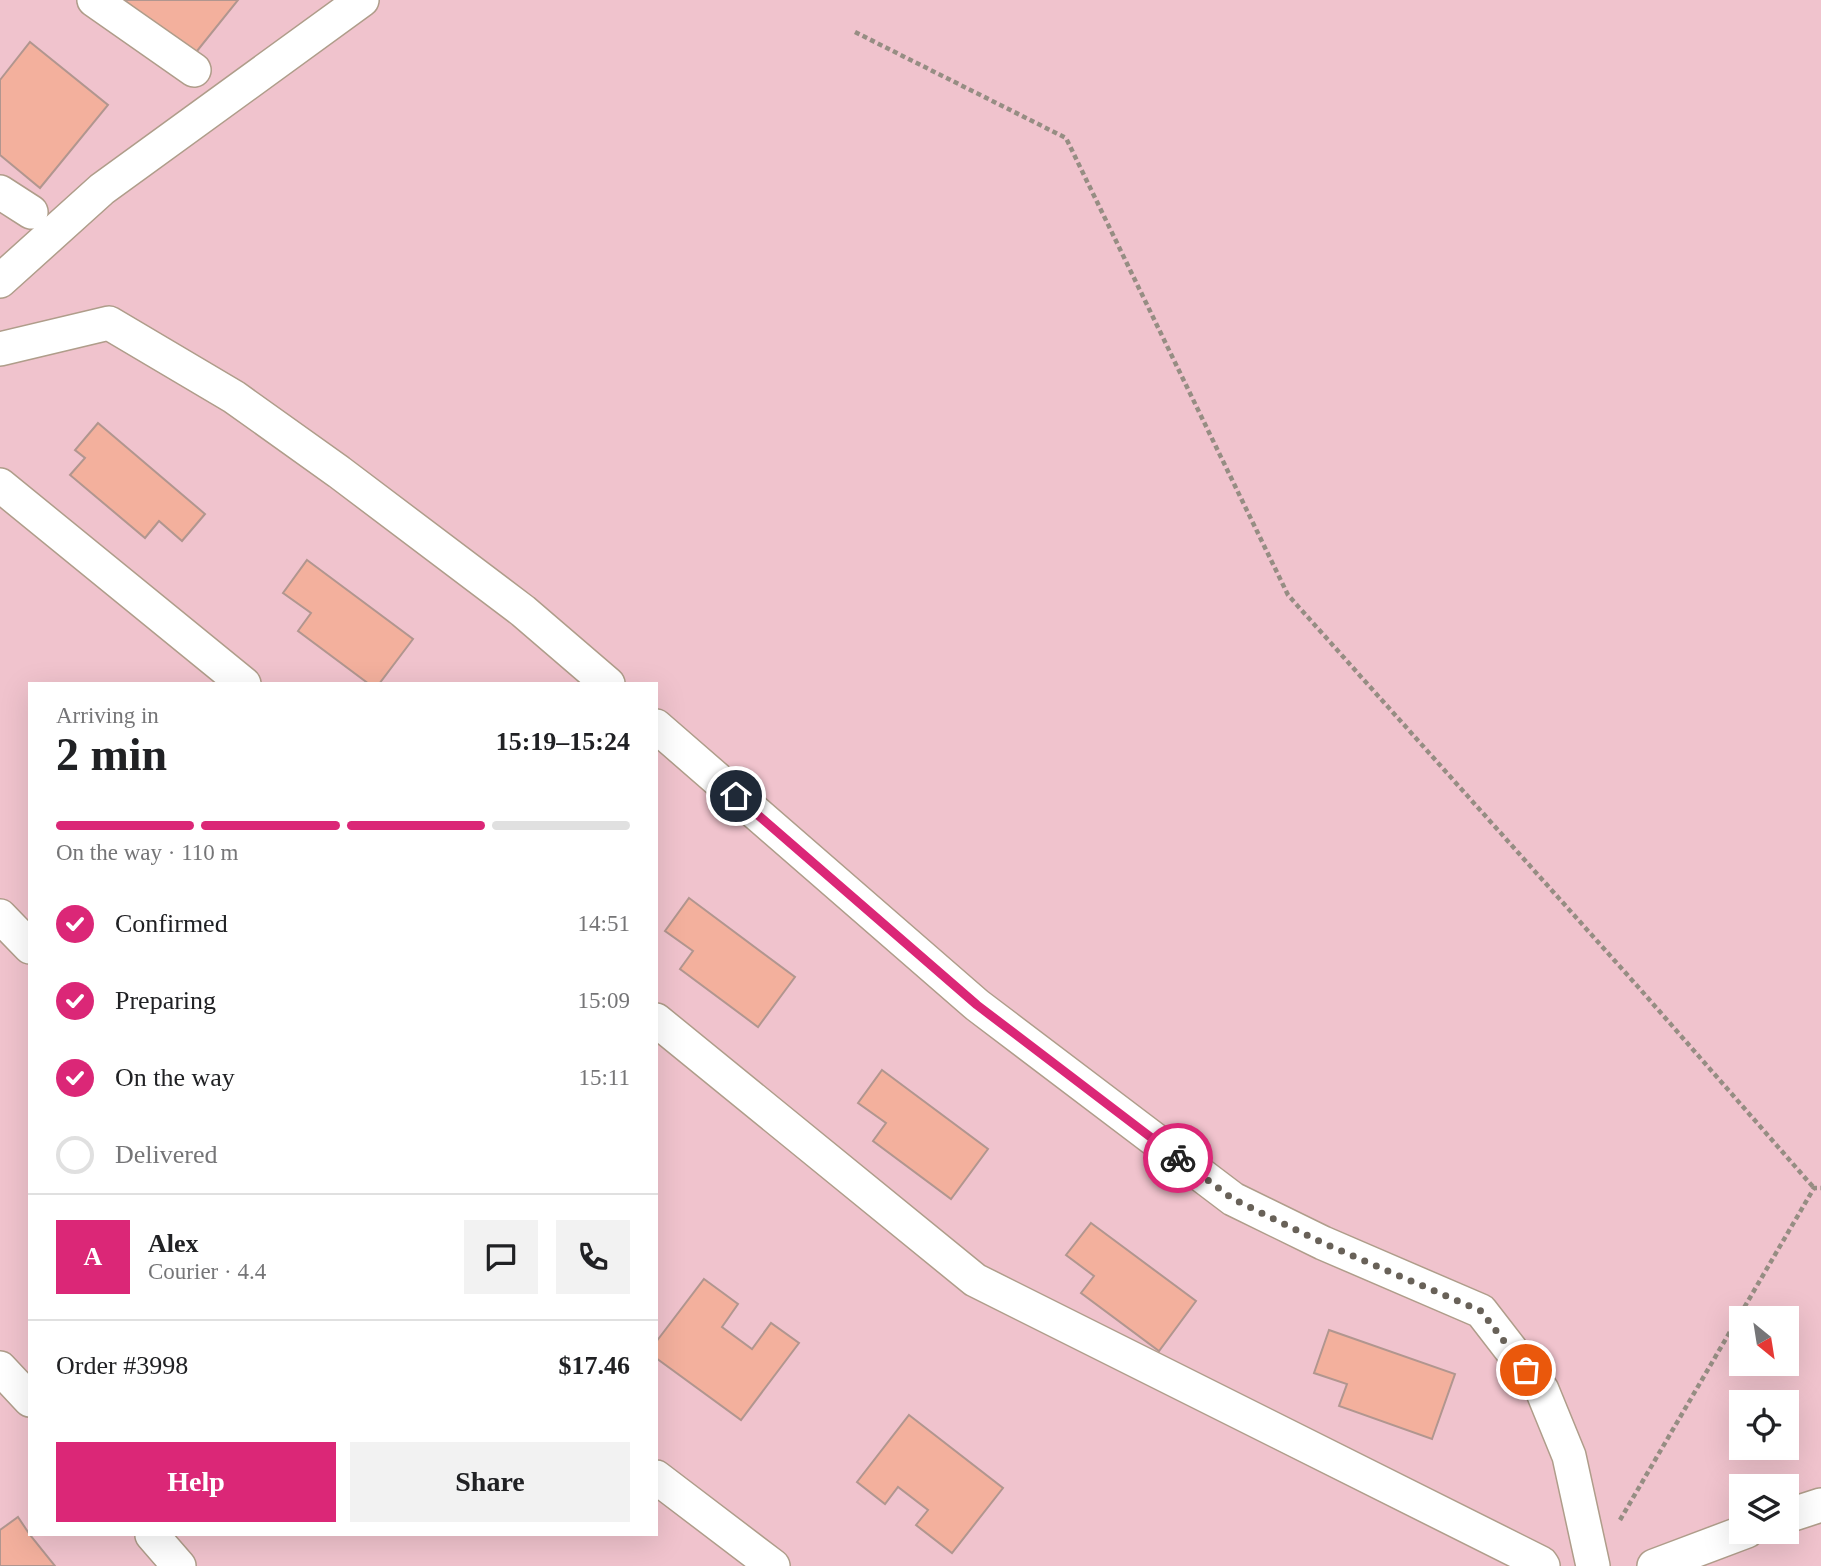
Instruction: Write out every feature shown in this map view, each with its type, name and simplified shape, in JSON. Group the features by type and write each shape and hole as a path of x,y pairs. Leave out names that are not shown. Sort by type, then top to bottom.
{"street":[{"path":"94,0 194,70"},
{"path":"0,281 103,189 362,0"},
{"path":"0,192 31,212"},
{"path":"0,349 109,323 234,397 339,472 523,611 606,682"},
{"path":"0,485 242,682"},
{"path":"658,728 977,1005 1233,1199 1323,1243 1481,1311 1542,1390 1569,1456 1593,1566"},
{"path":"0,916 28,945"},
{"path":"658,1022 975,1280 1517,1550 1543,1566"},
{"path":"0,1368 28,1398"},
{"path":"658,1479 773,1566"},
{"path":"1799,1512 1821,1505"},
{"path":"153,1536 179,1566"},
{"path":"1654,1566 1729,1537"}],"path":[{"path":"855,32 1066,138 1288,595 1814,1188 1821,1188"},
{"path":"1593,1566 1814,1188"}],"shaded area":[{"path":"0,0 1821,0 1821,1566 0,1566"}],"building":[{"path":"124,0 238,0 193,56"},
{"path":"30,42 108,105 40,188 0,155 0,80"},
{"path":"98,423 205,514 182,541 159,521 145,538 70,475 85,458 75,450"},
{"path":"307,560 413,639 381,682 366,682 298,631 311,613 283,593"},
{"path":"689,898 795,977 758,1027 680,969 693,951 665,931"},
{"path":"882,1070 988,1149 951,1199 873,1141 886,1123 858,1103"},
{"path":"1091,1223 1196,1301 1159,1351 1081,1293 1094,1276 1066,1255"},
{"path":"704,1279 738,1304 722,1327 752,1349 771,1323 799,1343 741,1420 658,1359 658,1339"},
{"path":"1329,1330 1455,1374 1432,1439 1339,1406 1347,1384 1314,1373"},
{"path":"909,1415 1003,1488 952,1553 916,1525 928,1510 898,1487 885,1504 857,1482"},
{"path":"18,1517 28,1536 55,1566 0,1566 0,1530"}],"way so far":[{"path":"1178,1158 1233,1199 1323,1243 1481,1311 1526,1370"}],"route":[{"path":"736,796 977,1005 1178,1158"}]}
